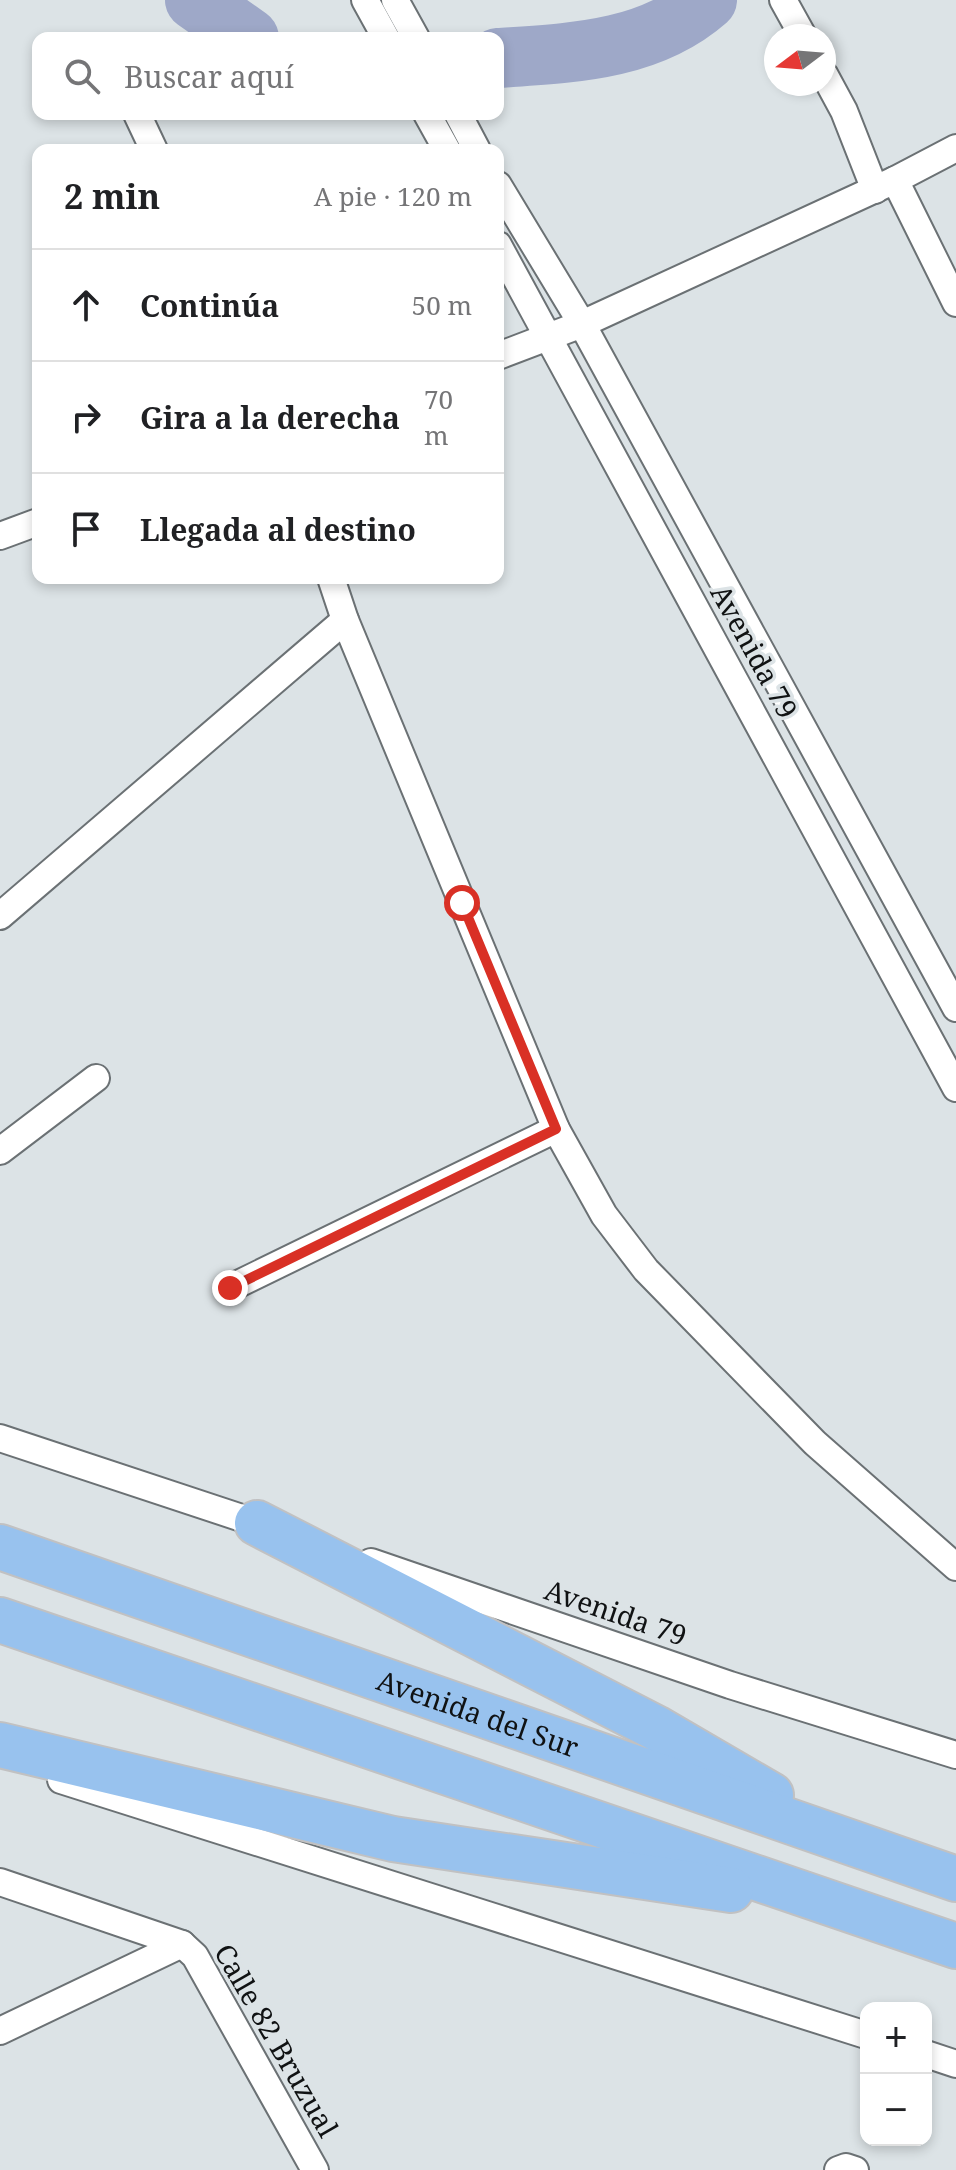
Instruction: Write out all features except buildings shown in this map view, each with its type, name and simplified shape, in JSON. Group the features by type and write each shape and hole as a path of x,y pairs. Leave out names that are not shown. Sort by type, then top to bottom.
{"highway":[{"path":"257,1523 656,1728 860,1846"},
{"name":"Avenida del Sur","path":"0,1547 956,1879"},
{"path":"0,1620 956,1946"},
{"path":"0,1745 393,1839 845,1907"}],"street":[{"path":"365,0 383,32"},
{"path":"395,0 413,32"},
{"path":"783,0 796,24"},
{"path":"836,96 956,303"},
{"path":"140,120 151,144"},
{"path":"430,120 444,144"},
{"path":"461,120 474,144"},
{"path":"504,354 582,324 885,185 956,148"},
{"name":"Avenida 79","path":"504,195 582,324 956,1008"},
{"name":"Avenida 79","path":"504,256 956,1088"},
{"path":"0,536 32,524"},
{"path":"333,584 345,620 556,1129 604,1215 646,1270 815,1443 956,1567"},
{"path":"0,916 345,620"},
{"path":"0,1151 96,1078"},
{"path":"230,1288 556,1129"},
{"name":"Avenida 79","path":"0,1438 730,1685 956,1755"},
{"path":"0,1760 860,2033"},
{"path":"0,1882 182,1944"},
{"path":"0,2031 182,1944"},
{"name":"Calle 82 Bruzual","path":"182,1944 195,1956 315,2170"},
{"path":"932,2056 956,2064"},
{"path":"838,2170 846,2167 855,2170"}],"waterway":[{"path":"195,0 240,32"},
{"path":"504,58 581,51 635,39 660,30 707,0"}],"route":[{"path":"230,1288 556,1129 462,903"}]}
